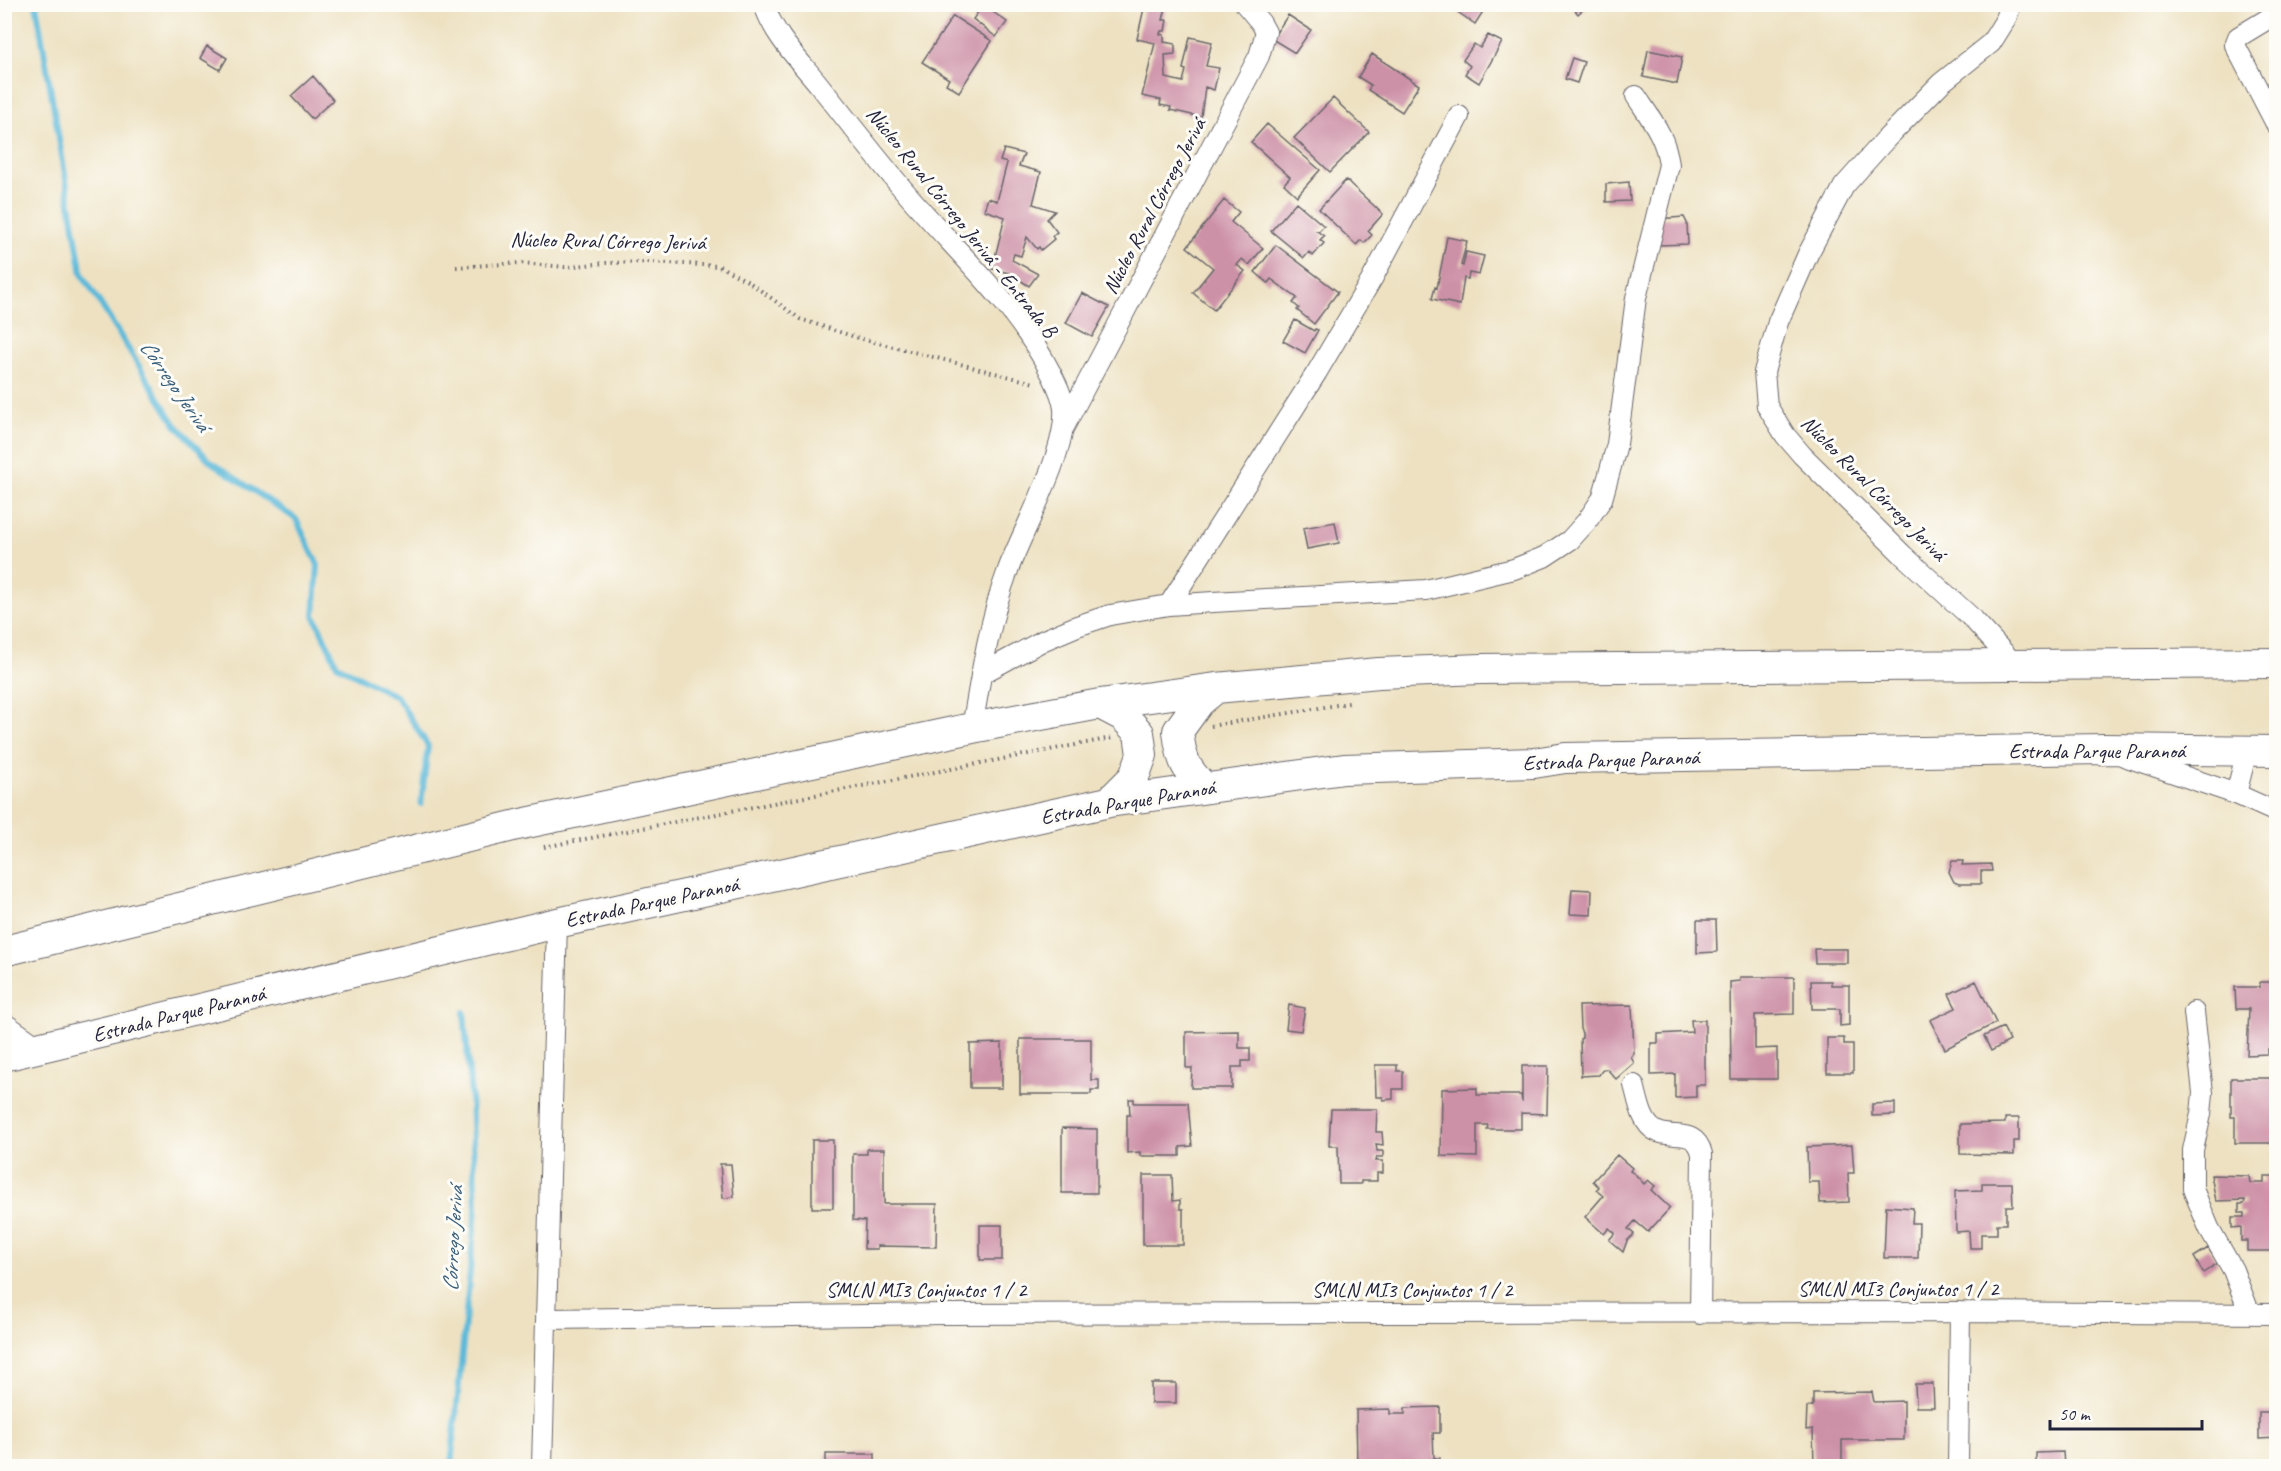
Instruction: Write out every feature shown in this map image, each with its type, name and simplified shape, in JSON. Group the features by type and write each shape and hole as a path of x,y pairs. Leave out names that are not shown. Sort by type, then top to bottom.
{"main road":[{"path":"6,952 517,825 972,728 1100,704 1216,688 1379,673 1482,669 2277,663"},
{"path":"1205,788 1191,775 1180,754 1178,731 1199,702 1216,688"},
{"path":"1100,704 1123,716 1139,733 1142,755 1134,777 1109,802"},
{"name":"Estrada Parque Paranoá","path":"18,1052 557,923 1109,802 1344,769 1534,763 1565,758 2104,749 2277,751"},
{"path":"4,1029 18,1052"}],"street":[{"name":"Núcleo Rural Córrego Jerivá - Entrada B","path":"764,4 776,28 801,62 902,189 978,272 1015,319 1044,360 1058,388 1064,407 1063,429 1056,454 1008,569 992,616 972,728"},
{"name":"Núcleo Rural Córrego Jerivá","path":"1063,429 1259,56 1266,32 1245,4"},
{"name":"Núcleo Rural Córrego Jerivá","path":"2011,4 2006,19 1991,43 1941,83 1844,186 1808,254 1778,322 1764,372 1767,406 1774,420 1796,448 1904,556 1973,619 2015,665"},
{"path":"2277,14 2241,34 2235,45 2277,124"},
{"path":"981,674 1044,640 1110,615 1169,605 1426,590 1514,569 1544,557 1576,533 1602,499 1612,464 1617,444 1636,298 1669,165 1668,150 1662,135 1636,96"},
{"path":"1169,605 1348,320 1458,116"},
{"path":"2104,749 2236,794 2277,812"},
{"path":"2236,794 2247,751"},
{"path":"542,1467 548,1319 557,923"},
{"path":"2194,1012 2203,1093 2193,1150 2193,1189 2209,1228 2233,1270 2250,1314"},
{"path":"1634,1085 1643,1114 1650,1127 1656,1131 1692,1138 1701,1147 1700,1314"},
{"path":"1958,1467 1960,1312"},
{"name":"SMLN MI3 Conjuntos 1 / 2","path":"548,1319 944,1314 1960,1312 2277,1314"}],"path":[{"name":"Núcleo Rural Córrego Jerivá","path":"456,267 520,263 565,267 651,262 719,266 749,282 800,319 822,327 955,364 1058,388"}],"building":[{"path":"1145,4 1167,4 1163,20 1167,20 1165,31 1161,31 1160,34 1164,35 1164,42 1175,44 1175,54 1165,55 1166,78 1183,82 1186,70 1183,69 1190,37 1212,42 1206,66 1219,68 1214,90 1205,87 1201,117 1170,110 1171,107 1160,105 1161,100 1142,96 1155,43 1137,39"},
{"path":"1446,4 1476,4 1484,10 1475,24"},
{"path":"1570,4 1589,4 1578,14"},
{"path":"983,5 1007,22 996,37 973,19"},
{"path":"1288,15 1311,30 1295,53 1272,39"},
{"path":"953,16 992,41 959,92 946,84 949,79 922,62"},
{"path":"1488,35 1502,42 1479,83 1465,74 1470,66 1463,60 1474,44 1480,48"},
{"path":"207,46 227,58 220,70 200,58"},
{"path":"1648,50 1682,57 1677,84 1643,77"},
{"path":"1372,54 1419,85 1402,112 1368,90 1371,85 1358,77"},
{"path":"1572,58 1584,62 1577,83 1565,79"},
{"path":"313,76 333,100 312,119 291,96"},
{"path":"1333,98 1369,132 1330,172 1294,138"},
{"path":"1267,124 1320,170 1297,196 1284,184 1290,177 1251,142"},
{"path":"1004,149 1024,154 1019,166 1041,172 1033,204 1055,211 1047,219 1057,232 1052,236 1054,239 1041,250 1039,247 1037,249 1027,237 1021,256 1014,254 1012,260 1038,274 1029,286 1009,273 992,269 1005,217 984,210 988,198 997,201 1007,163 1000,161"},
{"path":"1346,180 1383,214 1368,231 1372,235 1364,243 1361,240 1356,245 1319,209"},
{"path":"1629,182 1630,201 1606,202 1606,184"},
{"path":"1224,200 1239,212 1231,222 1263,248 1249,265 1242,259 1237,265 1245,271 1214,310 1193,293 1213,268 1187,247"},
{"path":"1296,202 1324,226 1317,231 1324,236 1320,240 1324,243 1313,256 1309,252 1304,258 1271,231"},
{"path":"1684,217 1687,223 1688,244 1658,245 1657,219"},
{"path":"1447,237 1467,241 1461,265 1463,266 1466,252 1484,256 1479,275 1469,273 1468,279 1464,278 1460,305 1432,299 1435,287 1437,288"},
{"path":"1276,245 1338,292 1314,324 1297,310 1299,308 1293,303 1297,298 1271,279 1268,283 1255,272"},
{"path":"1082,293 1109,307 1092,337 1066,323"},
{"path":"1295,320 1314,331 1318,330 1305,353 1283,341"},
{"path":"1335,522 1339,543 1307,549 1303,528"},
{"path":"1952,861 1963,861 1962,865 1991,864 1992,871 1981,871 1981,884 1959,884 1954,882 1949,872"},
{"path":"1572,889 1592,890 1591,915 1570,914"},
{"path":"1697,920 1716,920 1717,952 1697,953"},
{"path":"1814,949 1847,949 1847,963 1815,963"},
{"path":"1740,977 1794,977 1794,1014 1755,1015 1755,1049 1777,1048 1777,1079 1731,1079 1730,982 1740,981"},
{"path":"2271,977 2276,977 2276,1049 2268,1049 2268,1054 2247,1055 2249,1009 2236,1009 2235,987 2260,987 2260,982 2271,982"},
{"path":"1811,981 1831,981 1831,985 1849,985 1849,1025 1840,1026 1840,1009 1812,1009"},
{"path":"1976,981 1996,1023 1945,1049 1930,1020 1956,1008 1949,994"},
{"path":"1289,1005 1305,1008 1301,1031 1286,1029"},
{"path":"1632,1005 1634,1054 1631,1057 1634,1063 1616,1079 1607,1069 1603,1069 1599,1075 1581,1076 1580,1039 1582,1033 1579,1006"},
{"path":"1691,1020 1705,1020 1705,1085 1696,1085 1696,1097 1675,1098 1675,1074 1651,1075 1651,1043 1658,1043 1658,1034 1692,1032"},
{"path":"2003,1027 2010,1041 1991,1051 1984,1036"},
{"path":"1239,1031 1239,1048 1250,1048 1250,1061 1242,1061 1242,1067 1232,1067 1232,1088 1191,1088 1192,1068 1186,1068 1186,1032"},
{"path":"1827,1038 1844,1038 1844,1044 1853,1044 1853,1073 1827,1073"},
{"path":"1020,1039 1091,1039 1091,1080 1099,1080 1099,1090 1091,1090 1091,1094 1020,1094"},
{"path":"1002,1043 1002,1088 970,1088 970,1044"},
{"path":"1375,1065 1397,1065 1397,1071 1403,1071 1403,1089 1393,1089 1393,1099 1383,1100 1383,1097 1376,1097"},
{"path":"1522,1066 1548,1066 1547,1114 1521,1113 1521,1129 1487,1129 1488,1125 1477,1125 1477,1157 1441,1156 1442,1089 1477,1088 1477,1095 1521,1095 1522,1102"},
{"path":"2231,1078 2276,1078 2276,1143 2235,1143 2235,1117 2231,1117"},
{"path":"1129,1099 1134,1099 1134,1103 1188,1103 1192,1146 1180,1147 1180,1156 1140,1156 1140,1152 1127,1153"},
{"path":"1895,1103 1895,1115 1872,1116 1872,1104"},
{"path":"1331,1109 1377,1109 1376,1132 1382,1132 1383,1145 1376,1144 1377,1151 1383,1151 1383,1157 1377,1157 1376,1161 1383,1161 1383,1173 1377,1173 1377,1181 1339,1184 1338,1146 1329,1146"},
{"path":"2005,1118 2019,1118 2019,1141 2014,1141 2014,1155 1960,1154 1960,1124 2005,1123"},
{"path":"1062,1128 1097,1129 1097,1193 1062,1193"},
{"path":"812,1140 833,1140 833,1208 812,1208"},
{"path":"1852,1145 1854,1173 1848,1173 1849,1202 1820,1203 1819,1182 1808,1182 1807,1147"},
{"path":"867,1149 884,1149 884,1204 937,1204 936,1247 877,1246 877,1249 864,1249 865,1221 853,1220 853,1154 867,1154"},
{"path":"1617,1155 1632,1168 1630,1171 1644,1184 1648,1180 1655,1186 1651,1190 1670,1208 1648,1232 1635,1221 1628,1229 1634,1234 1627,1241 1623,1252 1609,1240 1615,1233 1609,1228 1604,1234 1585,1217 1603,1196 1596,1190 1599,1187 1593,1181"},
{"path":"720,1164 731,1164 734,1197 723,1198"},
{"path":"1143,1175 1172,1175 1173,1201 1180,1200 1180,1209 1183,1209 1183,1245 1143,1245"},
{"path":"2211,1175 2249,1176 2250,1183 2264,1183 2264,1176 2276,1176 2276,1251 2247,1251 2247,1241 2241,1241 2241,1227 2232,1228 2232,1217 2244,1217 2244,1213 2239,1213 2239,1204 2244,1204 2245,1200 2216,1201"},
{"path":"1982,1183 2012,1183 2013,1206 2006,1206 2006,1224 1997,1224 1997,1234 1981,1234 1981,1248 1970,1248 1969,1231 1956,1232 1955,1191 1982,1190"},
{"path":"1886,1206 1913,1208 1912,1223 1919,1223 1918,1258 1884,1258"},
{"path":"980,1225 1002,1225 1002,1260 980,1260"},
{"path":"2208,1248 2218,1263 2203,1273 2194,1257"},
{"path":"1151,1383 1176,1383 1176,1403 1151,1403"},
{"path":"1915,1384 1933,1384 1934,1407 1916,1407"},
{"path":"1872,1392 1874,1402 1904,1401 1904,1440 1842,1440 1842,1466 1814,1466 1813,1429 1806,1430 1807,1407 1813,1407 1813,1393"},
{"path":"1440,1407 1440,1433 1433,1433 1434,1458 1440,1458 1440,1466 1357,1466 1356,1410 1390,1409 1390,1414 1405,1414 1405,1408"},
{"path":"2259,1412 2276,1412 2276,1438 2259,1439"},
{"path":"2063,1452 2064,1466 2036,1466 2036,1453"},
{"path":"826,1454 875,1454 875,1466 826,1466"}],"waterway":[{"name":"Córrego Jerivá","path":"36,4 82,274 175,424 211,462 296,519 318,565 314,615 337,665 397,697 428,746 421,804"},
{"name":"Córrego Jerivá","path":"451,1466 476,1209 471,1097 464,1012"}]}
